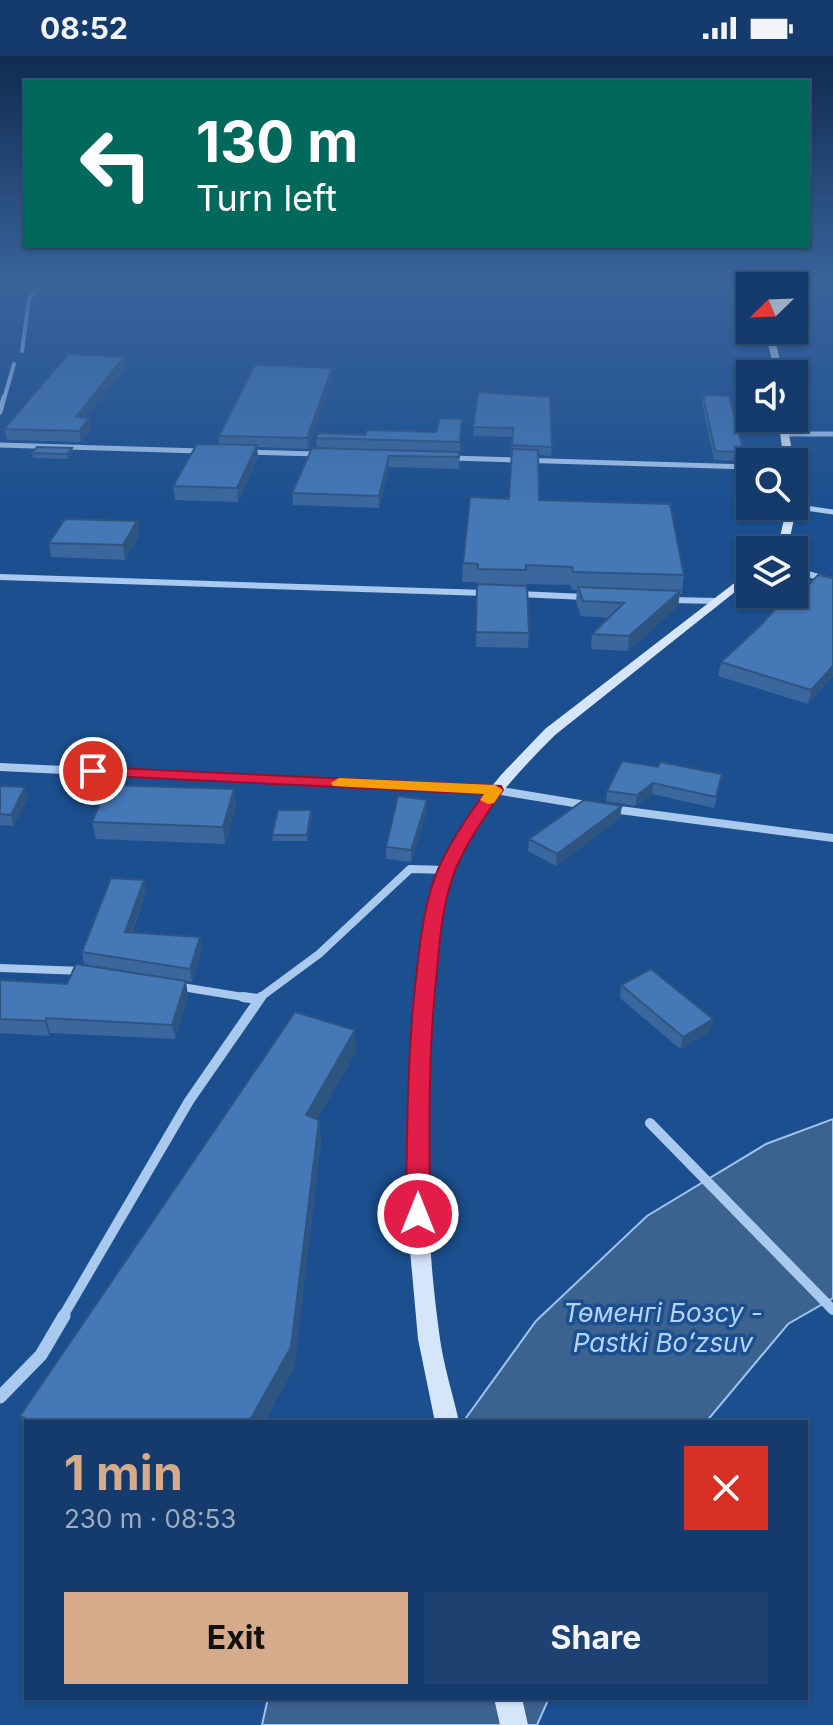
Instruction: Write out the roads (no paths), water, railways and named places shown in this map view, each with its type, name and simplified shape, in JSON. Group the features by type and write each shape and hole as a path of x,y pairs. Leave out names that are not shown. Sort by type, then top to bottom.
{"main road":[{"path":"783,434 786,448"},
{"path":"447,1420 430,1341 418,1214 418,1105 423,1006 432,922 447,870 469,827 495,790 550,732 736,585"},
{"path":"508,1700 514,1725"}],"street":[{"path":"0,412 14,364"},
{"path":"783,434 833,434"},
{"path":"0,445 207,451"},
{"path":"239,452 319,454"},
{"path":"447,458 736,467"},
{"path":"808,508 833,512"},
{"path":"808,574 833,581"},
{"path":"0,577 494,594"},
{"path":"510,594 590,597"},
{"path":"654,599 717,601"},
{"path":"0,767 495,790 589,805"},
{"path":"605,808 833,838"},
{"path":"0,1397 41,1355 189,1101 258,999 319,954 410,869 447,870"},
{"path":"0,968 98,973"},
{"path":"171,985 258,999"},
{"path":"650,1123 833,1310"}],"water":[{"name":"Төменгі Бозсу - Pastki Boʻzsuv","path":"833,1119 833,1298 788,1324 708,1420 464,1420 536,1321 647,1216 766,1144"},
{"path":"268,1700 548,1700 537,1725 262,1725"}]}
